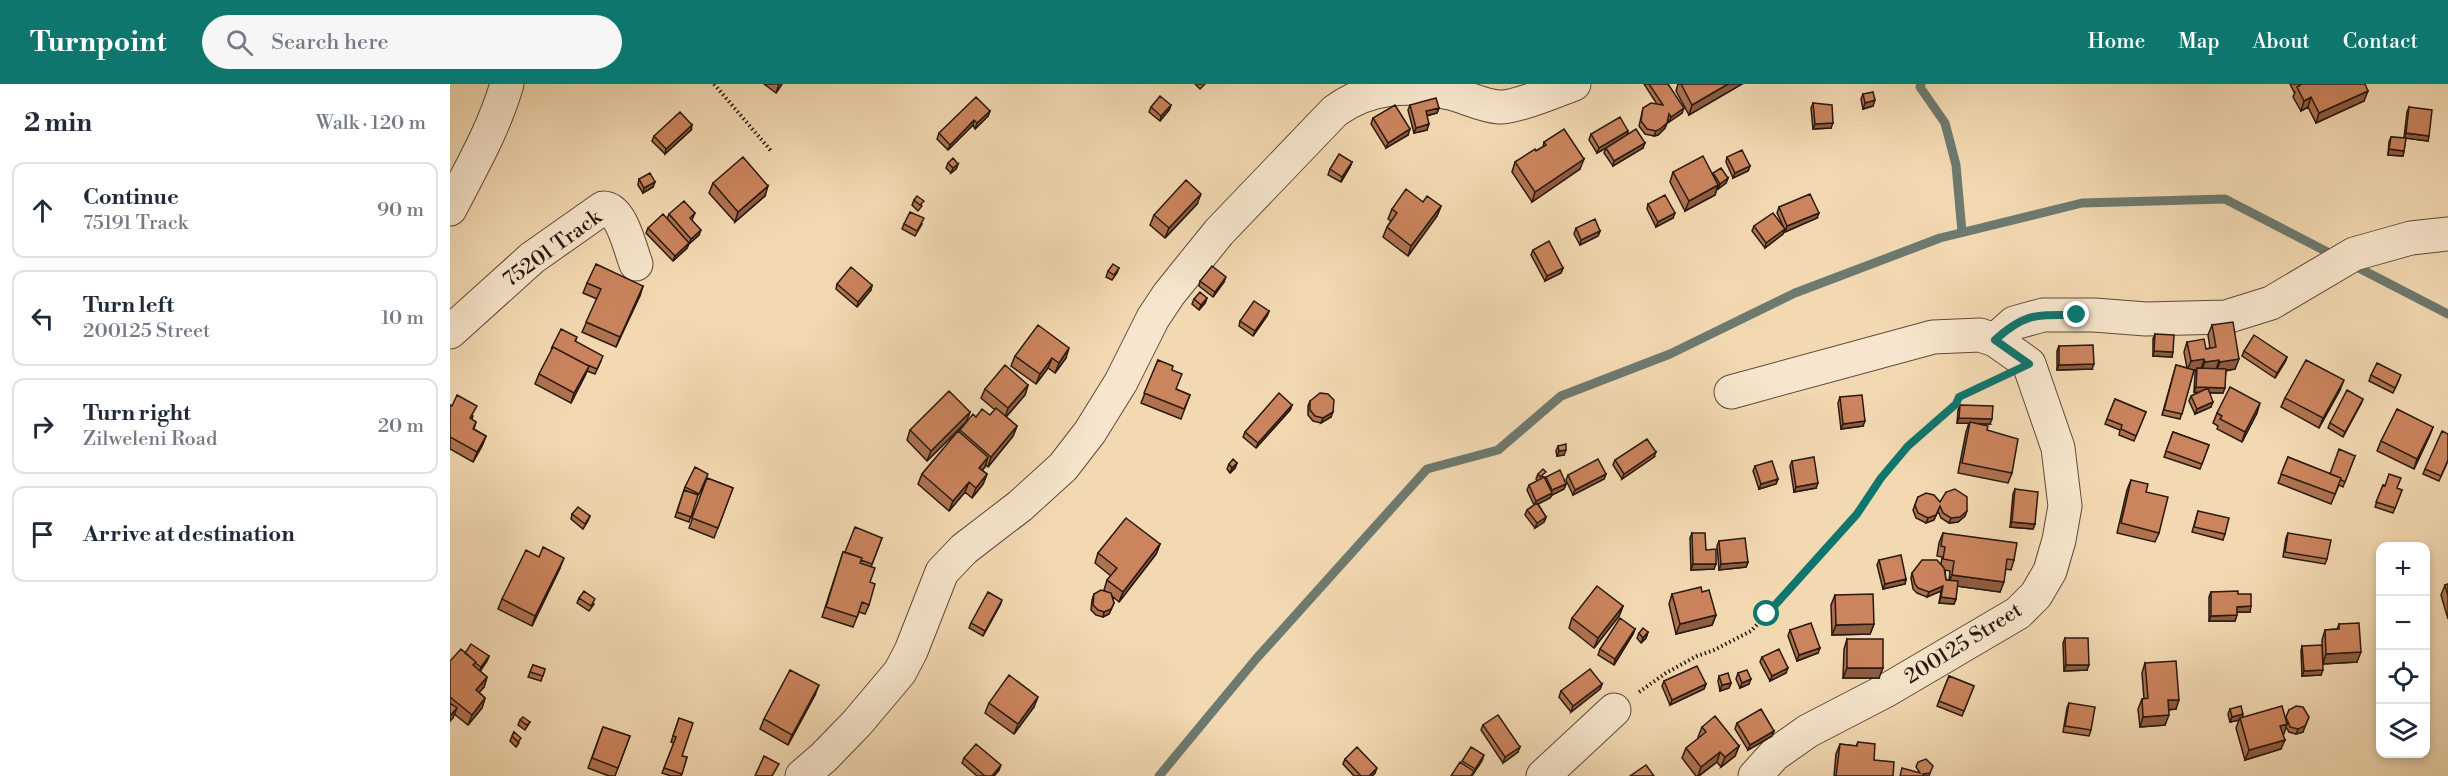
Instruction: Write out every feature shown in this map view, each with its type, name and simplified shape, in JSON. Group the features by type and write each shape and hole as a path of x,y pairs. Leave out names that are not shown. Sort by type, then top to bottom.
{"street":[{"path":"450,209 487,138 507,84"},
{"path":"802,776 857,723 900,672 911,651 942,572 964,549 1020,506 1063,467 1090,432 1121,382 1153,318 1168,294 1219,232 1282,163 1335,111 1361,94 1409,88 1450,93 1500,107 1544,96 1574,84"},
{"name":"75201 Track","path":"450,332 532,258 603,208 613,211 623,226 636,264"},
{"path":"1995,340 2014,323 2043,315 2094,315 2146,319 2226,316 2271,303 2354,255 2411,238 2448,234"},
{"path":"1731,392 1933,336 1980,335 1995,340 2029,364"},
{"name":"200125 Street","path":"1755,776 1774,755 1808,732 1887,690 2018,613 2036,595 2050,571 2065,506 2058,448 2029,364"},
{"path":"1542,776 1614,710"}],"path":[{"path":"714,84 772,152"},
{"path":"1614,710 1673,669 1752,631 1857,514 1881,478 1908,446 1956,404 1959,397 2029,364"}],"building":[{"path":"1649,84 1668,84 1684,108 1671,117 1669,114 1667,123 1656,131 1647,129 1641,121 1643,108 1651,103 1663,105"},
{"path":"1681,84 1728,84 1692,105"},
{"path":"2302,84 2365,84 2368,91 2319,113 2311,97 2304,101 2297,87"},
{"path":"1873,92 1875,100 1865,103 1863,94"},
{"path":"1160,96 1171,105 1161,116 1151,107"},
{"path":"976,97 990,111 977,123 974,120 950,145 939,133"},
{"path":"1436,98 1439,108 1426,111 1429,124 1416,128 1410,105"},
{"path":"1813,103 1832,105 1833,123 1815,124"},
{"path":"1395,105 1410,129 1388,143 1373,118"},
{"path":"2409,107 2432,110 2429,136 2406,133"},
{"path":"680,112 692,125 666,149 654,136"},
{"path":"1620,117 1628,131 1599,148 1591,134"},
{"path":"1564,129 1584,159 1535,192 1515,162 1546,145 1544,142"},
{"path":"1636,129 1645,143 1614,161 1606,148"},
{"path":"2391,137 2406,138 2404,151 2389,149"},
{"path":"1742,150 1750,166 1735,173 1727,157"},
{"path":"1339,154 1352,162 1342,177 1330,169"},
{"path":"1703,156 1718,185 1689,201 1673,172"},
{"path":"743,157 768,186 738,212 713,183"},
{"path":"953,158 958,164 953,168 948,163"},
{"path":"1721,168 1728,178 1720,184 1713,173"},
{"path":"650,173 655,182 644,188 639,179"},
{"path":"1186,180 1201,194 1169,228 1154,215"},
{"path":"1406,189 1423,202 1427,196 1441,206 1411,246 1387,227 1397,213 1392,209"},
{"path":"1810,194 1819,213 1787,226 1779,207"},
{"path":"1665,195 1675,213 1658,222 1648,204"},
{"path":"917,196 924,201 920,205 914,200"},
{"path":"684,201 695,213 690,218 701,230 691,239 669,214"},
{"path":"910,212 924,218 917,231 904,224"},
{"path":"1773,213 1785,229 1766,243 1754,226"},
{"path":"663,214 689,243 675,256 648,228"},
{"path":"1595,219 1600,231 1581,240 1576,228"},
{"path":"1549,241 1563,268 1547,276 1533,250"},
{"path":"596,264 643,286 620,337 586,322 601,289 587,283"},
{"path":"1113,264 1119,268 1114,275 1108,271"},
{"path":"1212,266 1226,277 1215,292 1200,281"},
{"path":"851,267 872,285 858,302 837,284"},
{"path":"1200,292 1207,298 1201,305 1194,299"},
{"path":"1254,301 1269,311 1255,331 1240,321"},
{"path":"2233,322 2239,359 2220,362 2219,360 2205,362 2204,359 2191,361 2187,342 2204,339 2206,349 2216,347 2212,325"},
{"path":"1038,325 1069,348 1059,363 1052,358 1040,374 1015,356"},
{"path":"561,329 577,337 575,341 603,356 597,369 553,347 551,349"},
{"path":"2155,334 2174,335 2173,352 2154,351"},
{"path":"2254,335 2287,357 2277,373 2244,351"},
{"path":"2093,345 2094,364 2059,365 2059,346"},
{"path":"553,347 589,366 574,393 539,374"},
{"path":"1158,360 1173,366 1172,370 1182,374 1176,389 1190,395 1184,409 1144,393"},
{"path":"2306,360 2344,380 2323,418 2285,398"},
{"path":"2377,363 2401,375 2395,388 2371,375"},
{"path":"1005,365 1028,385 1008,408 985,389"},
{"path":"2176,365 2194,370 2182,414 2164,410"},
{"path":"2197,368 2226,369 2225,388 2196,387"},
{"path":"2230,387 2260,403 2245,432 2220,419 2222,416 2217,413"},
{"path":"2208,388 2213,402 2197,409 2191,396"},
{"path":"2347,390 2363,399 2345,432 2330,423"},
{"path":"949,391 970,412 931,451 910,430"},
{"path":"1279,393 1292,405 1258,443 1245,432"},
{"path":"1320,393 1328,394 1334,400 1333,412 1323,418 1315,416 1310,410 1310,401"},
{"path":"457,395 477,406 470,418 476,422 473,429 486,436 477,452 450,437 450,405 452,406"},
{"path":"1862,395 1865,421 1843,424 1840,397"},
{"path":"2115,399 2146,412 2136,436 2121,429 2122,425 2107,419"},
{"path":"1960,405 1993,406 1992,419 1959,418"},
{"path":"996,408 1017,426 991,457 960,430 973,414 976,417 982,409 990,415"},
{"path":"2397,409 2433,427 2417,459 2381,441"},
{"path":"1970,422 1988,426 1987,430 2018,439 2012,473 1962,463"},
{"path":"958,431 988,457 979,468 987,474 976,488 969,482 953,501 922,474"},
{"path":"2442,431 2448,434 2448,460 2441,476 2425,469"},
{"path":"2173,432 2209,445 2202,464 2166,451"},
{"path":"1647,439 1656,452 1624,474 1615,460"},
{"path":"1566,444 1566,450 1559,451 1558,446"},
{"path":"2339,449 2355,456 2345,482 2330,474"},
{"path":"1814,457 1818,483 1796,487 1792,461"},
{"path":"2288,457 2341,478 2335,494 2281,474"},
{"path":"1233,459 1237,463 1232,468 1229,464"},
{"path":"1598,459 1606,474 1575,490 1568,475"},
{"path":"1772,461 1778,479 1761,484 1755,466"},
{"path":"695,467 708,474 699,494 685,487"},
{"path":"1543,469 1546,472 1540,477 1538,474"},
{"path":"1560,470 1566,484 1552,490 1546,477"},
{"path":"2389,474 2401,478 2397,488 2402,490 2395,508 2376,502"},
{"path":"1544,477 1552,493 1536,501 1529,485"},
{"path":"707,478 733,488 718,528 692,518"},
{"path":"2131,480 2148,484 2146,492 2168,497 2159,533 2121,523"},
{"path":"1955,489 1967,497 1967,511 1960,517 1951,518 1943,513 1940,506 1936,515 1928,518 1918,513 1915,505 1918,497 1926,493 1934,495 1940,502 1946,492"},
{"path":"2015,489 2038,492 2035,524 2012,522"},
{"path":"684,490 698,495 691,517 677,512"},
{"path":"1537,503 1546,517 1537,523 1527,510"},
{"path":"578,507 590,516 585,524 572,514"},
{"path":"2198,511 2229,518 2225,534 2194,527"},
{"path":"1126,518 1160,544 1123,592 1107,580 1117,568 1098,553"},
{"path":"855,527 882,538 872,564 845,552"},
{"path":"1692,533 1705,533 1706,550 1716,549 1716,564 1693,564"},
{"path":"1943,533 2017,543 2014,560 2007,559 2004,582 1952,575 1954,561 1943,559 1945,547 1941,546"},
{"path":"2288,533 2331,540 2327,559 2285,552"},
{"path":"1745,538 1748,562 1721,564 1719,541"},
{"path":"543,547 564,558 535,616 502,599 526,550 539,557"},
{"path":"843,552 862,558 860,563 875,568 870,582 875,584 869,605 862,602 857,617 826,607"},
{"path":"1901,555 1906,579 1885,584 1879,560"},
{"path":"1922,560 1937,560 1944,568 1946,580 1958,581 1956,599 1941,597 1943,586 1929,592 1918,588 1912,573"},
{"path":"1597,586 1623,606 1598,638 1572,618"},
{"path":"1701,587 1702,592 1709,590 1716,615 1680,624 1672,594"},
{"path":"1101,590 1111,593 1114,603 1111,609 1104,612 1093,605 1094,594"},
{"path":"584,591 595,599 591,606 579,598"},
{"path":"2238,591 2238,594 2251,594 2251,606 2237,607 2237,615 2211,616 2211,592"},
{"path":"988,592 1002,600 985,631 971,623"},
{"path":"1873,594 1874,624 1836,625 1835,595"},
{"path":"1620,618 1635,629 1615,659 1600,649"},
{"path":"1811,623 1820,648 1799,655 1790,630"},
{"path":"2359,623 2361,652 2326,654 2325,630 2339,629 2339,624"},
{"path":"1643,628 1648,632 1643,638 1639,633"},
{"path":"2065,638 2088,638 2089,665 2066,665"},
{"path":"1847,639 1883,639 1883,668 1847,668"},
{"path":"471,644 489,656 481,667 465,653"},
{"path":"2322,645 2323,670 2304,671 2302,646"},
{"path":"461,649 476,662 473,665 487,677 476,690 485,698 472,715 450,697 450,661"},
{"path":"1779,649 1788,668 1772,676 1762,657"},
{"path":"2176,661 2179,700 2168,700 2169,715 2143,717 2142,699 2148,698 2145,663"},
{"path":"533,665 545,669 543,676 530,672"},
{"path":"1697,666 1706,684 1672,700 1664,681"},
{"path":"1590,669 1602,684 1573,706 1561,691"},
{"path":"790,670 819,685 792,735 764,719"},
{"path":"1747,670 1751,679 1742,683 1738,673"},
{"path":"1728,673 1731,683 1722,685 1719,676"},
{"path":"1009,675 1038,697 1018,724 989,703"},
{"path":"1949,676 1974,686 1964,711 1939,701"},
{"path":"450,703 457,708 450,716"},
{"path":"2069,703 2095,707 2091,730 2065,726"},
{"path":"2241,706 2243,714 2232,717 2230,709"},
{"path":"2282,706 2287,724 2280,726 2285,740 2249,750 2240,718"},
{"path":"2296,706 2303,707 2309,717 2305,726 2298,729 2290,727 2286,717 2289,710"},
{"path":"1761,709 1774,731 1750,745 1737,723"},
{"path":"1498,715 1520,747 1505,757 1483,725"},
{"path":"1715,716 1739,746 1725,757 1720,752 1701,767 1686,748 1706,732 1702,727"},
{"path":"523,717 530,722 527,725 520,720"},
{"path":"679,718 693,723 682,756 687,757 682,774 664,768 676,737 673,736"},
{"path":"603,727 630,736 618,768 592,758"},
{"path":"514,732 521,738 518,742 512,736"},
{"path":"1858,742 1875,744 1874,760 1894,762 1893,776 1836,776 1840,744 1857,746"},
{"path":"976,744 1001,765 992,776 985,776 964,758"},
{"path":"1357,747 1377,768 1369,776 1361,776 1345,759"},
{"path":"1471,747 1484,755 1475,769 1462,761"},
{"path":"764,756 779,764 772,776 755,776"},
{"path":"1926,759 1933,766 1930,773 1923,774 1923,776 1900,776 1902,768 1920,773 1916,767 1918,762"},
{"path":"1460,762 1474,771 1471,776 1451,776"},
{"path":"1646,765 1654,776 1630,776"}],"waterway":[{"path":"1921,84 1920,87 1945,123 1956,165 1962,232"},
{"path":"1159,776 1256,659 1427,469 1498,450 1561,396 1670,354 1795,293 1940,238 2082,203 2225,199 2337,257"},
{"path":"2351,264 2448,314"}],"route":[{"path":"1767,614 1857,514 1881,478 1908,446 1956,404 1959,397 2029,364 1995,340 2014,323 2028,318 2043,315 2077,315"}]}
